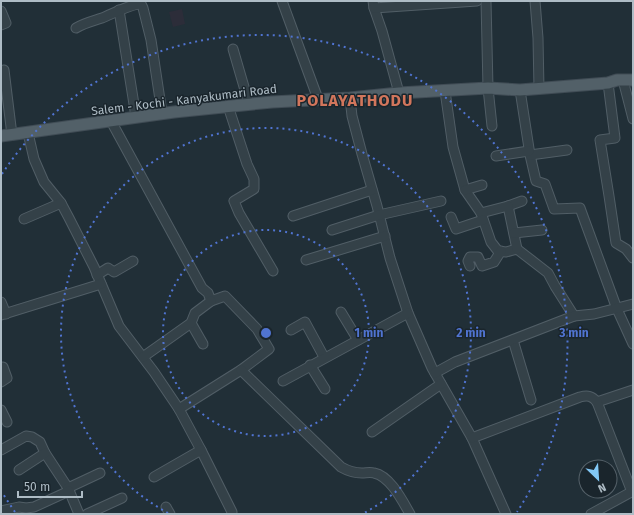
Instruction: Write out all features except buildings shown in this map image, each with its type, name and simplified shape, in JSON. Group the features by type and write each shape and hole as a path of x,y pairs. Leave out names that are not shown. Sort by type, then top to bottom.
{"main road":[{"name":"Salem - Kochi - Kanyakumari Road","path":"6,135 162,113 248,104 488,88 520,90 539,89 628,80"}],"street":[{"path":"282,1 318,99"},
{"path":"399,93 382,30 373,5 477,1"},
{"path":"486,1 488,88 492,126"},
{"path":"535,1 538,38 539,89"},
{"path":"76,28 138,3 143,8 151,40 162,113"},
{"path":"119,10 136,117"},
{"path":"1,11 6,23 1,25"},
{"path":"233,49 248,104"},
{"path":"4,70 6,135"},
{"path":"628,80 633,119"},
{"path":"608,83 615,138 600,140 610,196 616,244 626,249 633,258"},
{"path":"520,90 529,153 536,182 545,184 554,209 580,208 617,309 633,344"},
{"path":"445,91 453,147 465,190 482,216 491,242 498,251 506,252 517,249"},
{"path":"350,98 352,116 390,258 408,313 432,368 472,438 506,514"},
{"path":"228,106 247,164 254,179 254,189 234,201 239,213 272,271"},
{"path":"111,121 202,288 208,293 211,302"},
{"path":"28,133 34,159 44,182 61,203 97,274 119,326 143,357 179,409 201,450 230,513"},
{"path":"496,156 567,150"},
{"path":"465,190 482,185"},
{"path":"293,216 372,190"},
{"path":"332,230 379,215 442,201"},
{"path":"451,217 456,229 482,216 522,201"},
{"path":"24,219 61,203"},
{"path":"508,206 517,249 548,273 574,316"},
{"path":"514,233 542,230"},
{"path":"306,260 385,236"},
{"path":"470,266 468,261 470,257 478,257 482,266 494,262 501,252"},
{"path":"97,274 108,268 114,272 133,261"},
{"path":"1,302 3,314 101,284"},
{"path":"143,357 191,324 195,313 211,302 225,296 257,329 269,349 240,370 179,409"},
{"path":"435,373 455,362 574,316 594,314 633,304"},
{"path":"341,312 358,340"},
{"path":"283,380 408,313"},
{"path":"290,330 305,322 324,358"},
{"path":"191,324 203,344"},
{"path":"513,340 531,400"},
{"path":"310,365 325,389"},
{"path":"1,382 7,378 3,367"},
{"path":"240,370 341,467 352,472 372,472 380,474 396,491 410,514"},
{"path":"372,432 441,384"},
{"path":"598,402 633,390"},
{"path":"472,438 580,397 587,395 593,397 598,402 633,491 591,514"},
{"path":"1,410 7,422"},
{"path":"1,450 26,436 32,437 40,442 45,453 68,490 79,514"},
{"path":"154,477 201,450"},
{"path":"19,470 45,453"},
{"path":"1,511 14,511 19,507 34,507 100,473"},
{"path":"87,514 122,498"}],"shaded area":[{"path":"182,9 185,24 173,27 169,12"}],"district":[{"name":"POLAYATHODU","path":"355,100"}]}
